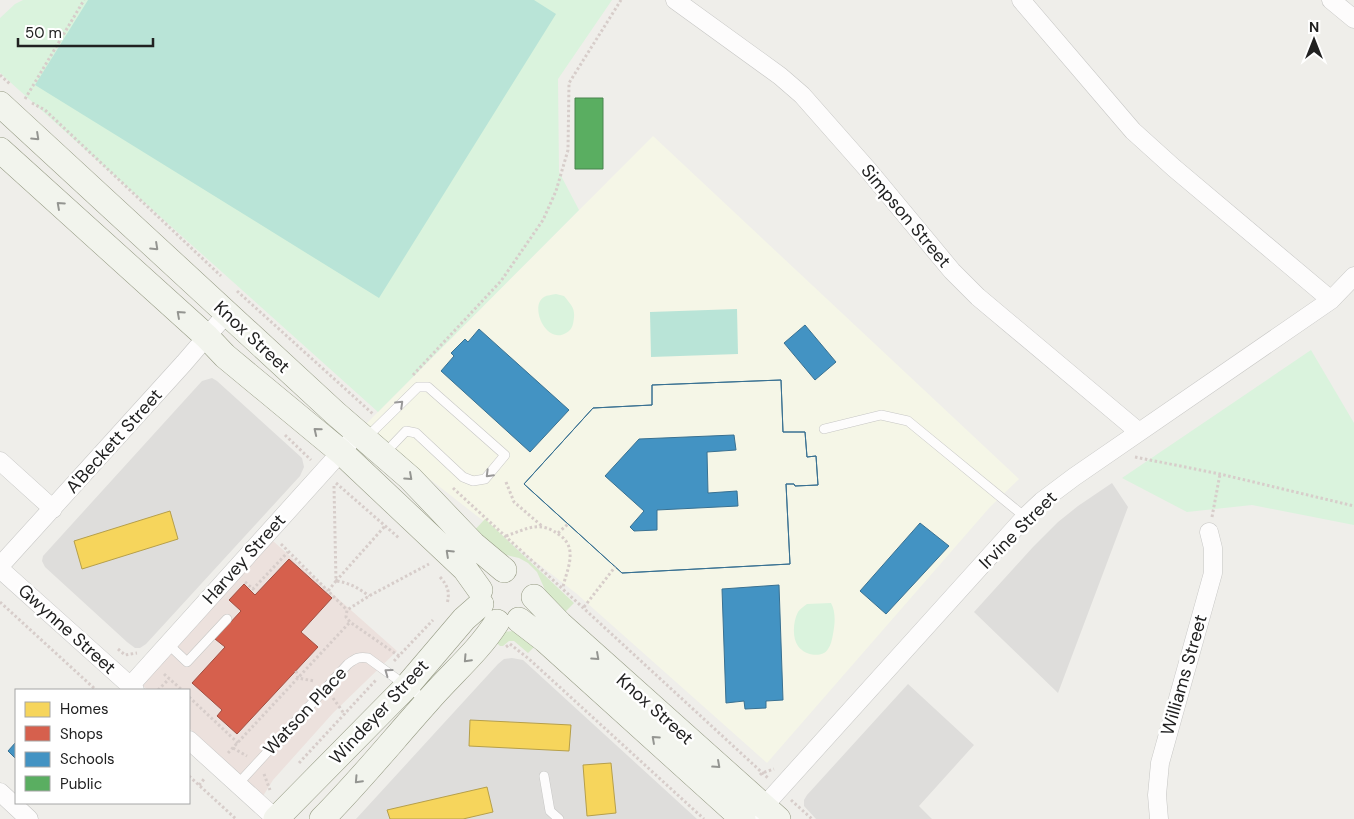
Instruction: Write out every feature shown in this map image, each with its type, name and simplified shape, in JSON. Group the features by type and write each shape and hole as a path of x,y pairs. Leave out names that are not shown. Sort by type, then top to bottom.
{"street":[{"name":"Simpson Street","path":"675,0 780,76 802,95 869,171 952,271 978,297 1140,432"},
{"path":"1021,0 1133,131 1174,168 1331,300"},
{"path":"1331,0 1354,19"},
{"name":"Knox Street","path":"12,104 226,313 372,437 473,544 504,570"},
{"name":"Knox Street","path":"0,150 207,337 225,356 341,452 465,569 494,609 545,640 759,816"},
{"name":"Irvine Street","path":"759,816 1025,517 1063,485 1331,300 1354,276"},
{"name":"A'Beckett Street","path":"0,567 207,337 226,313"},
{"name":"Harvey Street","path":"132,688 168,644 341,452 372,437"},
{"path":"0,461 53,509"},
{"name":"Williams Street","path":"1159,819 1157,795 1160,763 1213,572 1213,548 1209,532"},
{"name":"Gwynne Street","path":"0,567 132,688"},
{"path":"504,570 516,571 526,577 532,587 534,597 529,612 494,609 488,577 495,572 504,570"},
{"name":"Knox Street","path":"534,597 759,816"},
{"name":"Windeyer Street","path":"271,814 407,686 464,618 494,609"},
{"name":"Windeyer Street","path":"322,819 487,638 494,609"},
{"path":"190,741 271,814"},
{"path":"0,792 30,819"}],"lane":[{"path":"418,387 428,387 505,456 485,479 474,482 463,477 416,432 406,431 372,437 418,387"},
{"path":"824,429 881,416 908,421 1025,517"},
{"path":"168,644 187,662 227,619"},
{"name":"Watson Place","path":"238,784 348,664 362,656 386,670 428,701"},
{"path":"544,776 550,811 559,819"}],"path":[{"path":"12,104 25,98 84,0"},
{"path":"408,381 501,280 543,220 556,191 568,150 570,83 621,0"},
{"path":"45,110 226,280"},
{"path":"233,287 372,437"},
{"path":"1111,452 1220,474 1354,506"},
{"path":"308,465 310,458"},
{"path":"1209,532 1220,474"},
{"path":"328,488 334,482 336,581"},
{"path":"506,482 514,502 542,526 565,538 570,553 563,588"},
{"path":"448,484 584,607 762,773"},
{"path":"558,533 568,524"},
{"path":"328,591 385,526"},
{"path":"506,536 542,526"},
{"path":"279,542 347,610"},
{"path":"399,656 350,622 346,617 347,610 429,564 446,584 450,592 448,604 442,610"},
{"path":"584,607 615,567"},
{"path":"336,581 360,589 369,596"},
{"path":"0,602 95,689"},
{"path":"298,763 436,617"},
{"path":"199,785 350,622"},
{"path":"500,651 510,644 528,658 704,819"},
{"path":"118,648 125,655 143,652"},
{"path":"160,670 181,689"},
{"path":"296,671 298,678"},
{"path":"159,689 170,678"},
{"path":"298,678 319,683"},
{"path":"190,697 238,743"},
{"path":"190,777 236,819"},
{"path":"271,814 276,788"}],"shaded area":[{"path":"653,136 1019,479 990,507 767,763 577,594 363,427"},
{"path":"212,378 302,458 304,467 300,476 146,644 140,648 135,648 45,567 42,561 43,556 202,381"},
{"path":"1112,483 1128,507 1058,693 974,612 1058,522"},
{"path":"273,541 397,651 333,713 273,780 263,796 190,729 190,689 147,689 140,684"},
{"path":"504,659 523,660 697,819 356,819 498,664"},
{"path":"908,684 974,745 919,806 932,819 816,819 804,806 804,800 807,795"}],"green space":[{"path":"23,0 612,0 558,79 559,172 579,210 378,412 0,73 0,18 15,4"},
{"path":"88,0 534,0 556,14 379,298 35,85"},
{"path":"556,294 564,296 574,311 571,329 559,335 552,334 546,329 539,316 538,308 544,297"},
{"path":"737,309 738,354 651,357 650,312"},
{"path":"1311,350 1354,423 1354,525 1252,505 1187,512 1122,478"},
{"path":"485,519 574,603 565,612 546,592 537,572 528,563 519,558 498,553 471,534"},
{"path":"831,603 835,622 831,644 822,654 813,655 804,652 796,643 794,634 795,620 798,612 807,604"},
{"path":"514,631 539,642 528,653 514,641 509,641 500,646 494,640 503,632"}],"building: Homes":[{"path":"170,511 178,539 82,569 74,541"},
{"path":"470,720 571,725 569,751 469,746"},
{"path":"611,763 616,813 587,816 583,765"},
{"path":"487,787 493,812 463,819 390,819 387,810"}],"building: Shops":[{"path":"289,559 332,598 301,632 318,647 237,734 217,716 222,710 192,683 225,647 215,639 241,611 229,600 244,584 255,595"}],"building: Schools":[{"path":"805,325 836,362 815,380 784,343"},
{"path":"479,329 569,410 530,452 441,371 454,356 451,353 465,339 468,342"},
{"path":"781,380 783,432 805,432 807,457 816,456 818,485 795,486 794,484 786,484 790,564 622,573 524,484 593,408 652,405 652,385","holes":["734,435 736,450 707,452 708,493 737,491 738,506 657,510 657,530 634,531 630,527 644,511 605,476 639,439"]},
{"path":"781,380 783,432 805,432 807,457 816,456 818,485 795,486 794,484 786,484 790,564 622,573 524,484 593,408 652,405 652,385"},
{"path":"920,523 949,546 886,614 860,591"},
{"path":"779,585 783,700 766,701 766,708 745,709 744,701 726,703 722,589"},
{"path":"15,743 15,758 8,751"}],"building: Public":[{"path":"575,98 603,98 603,169 575,169"}]}
